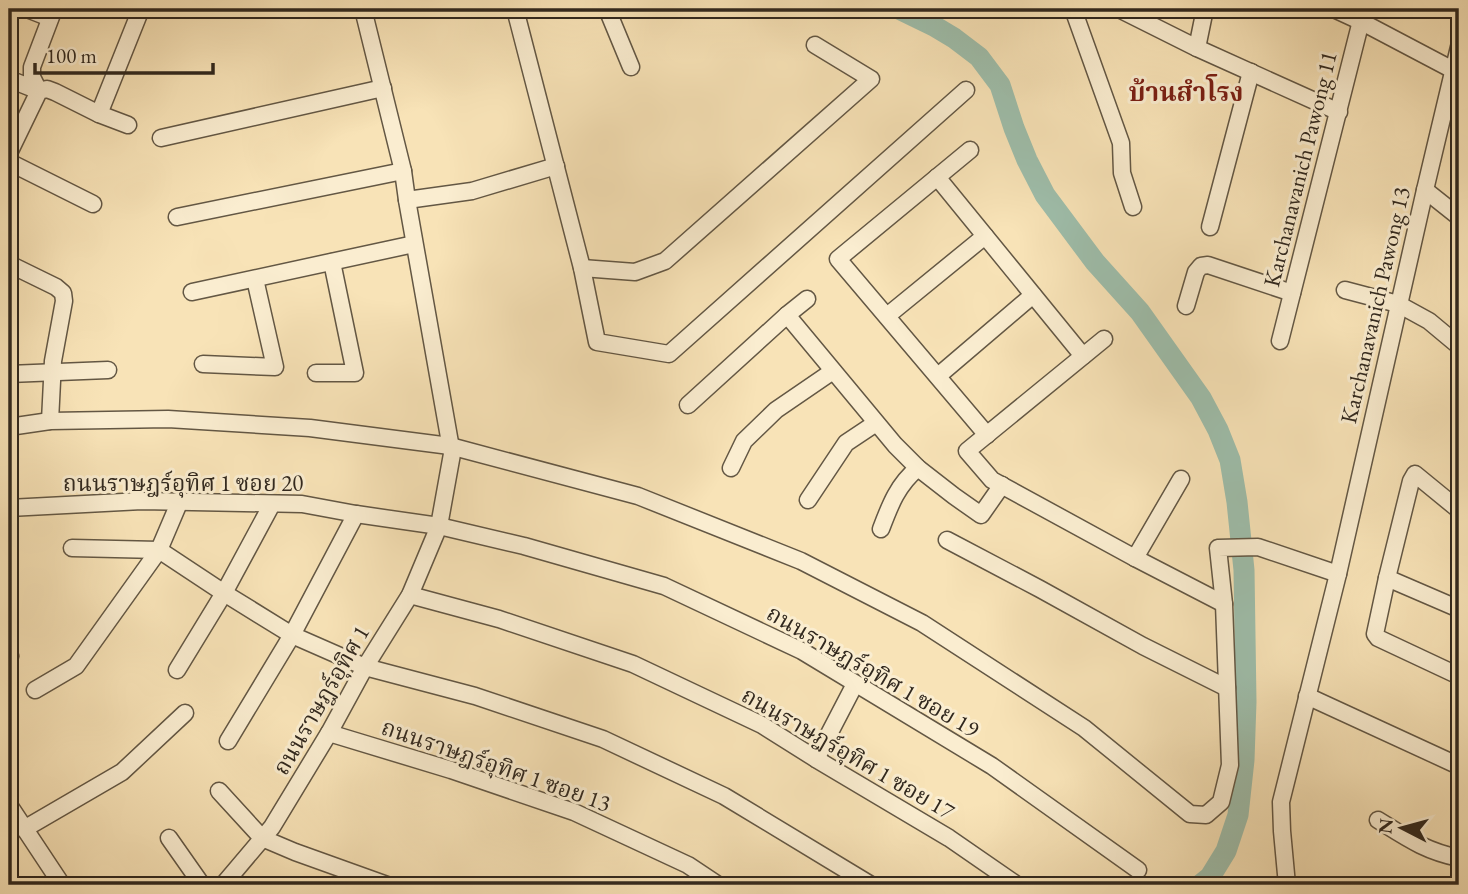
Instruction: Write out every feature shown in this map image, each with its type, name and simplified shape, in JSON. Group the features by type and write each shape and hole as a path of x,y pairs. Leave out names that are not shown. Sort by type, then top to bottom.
{"street":[{"path":"27,9 52,13 32,67 32,76 39,91"},
{"path":"99,114 141,9"},
{"name":"ถนนราษฎร์อุทิศ 1","path":"223,885 272,827 410,595 439,526 452,454 403,171 363,9"},
{"path":"515,9 582,268 597,342 670,354 966,90"},
{"path":"607,9 631,67"},
{"path":"1073,9 1121,143 1122,173 1133,207"},
{"path":"1119,9 1197,48 1339,112"},
{"path":"1197,48 1205,9"},
{"path":"1334,9 1362,15 1453,70"},
{"name":"Karchanavanich Pawong 11","path":"1280,341 1362,15"},
{"path":"582,268 635,272 665,261 871,79 815,45"},
{"name":"Karchanavanich Pawong 13","path":"1287,885 1281,802 1338,574 1459,47"},
{"path":"1210,227 1251,72"},
{"path":"9,79 39,91 47,89 55,92 128,125"},
{"path":"160,138 383,88"},
{"path":"9,153 39,91"},
{"path":"1446,101 1459,112"},
{"path":"970,150 838,259 987,435"},
{"path":"9,162 93,204"},
{"path":"407,200 472,191 556,166"},
{"path":"177,217 403,171"},
{"path":"937,177 1083,356"},
{"path":"1425,190 1459,217"},
{"path":"887,316 985,236"},
{"path":"192,292 414,244"},
{"path":"316,373 355,373 332,262"},
{"path":"9,264 63,293 52,374 50,421"},
{"path":"1186,306 1196,272 1201,266 1208,265 1292,293"},
{"path":"203,365 275,367 255,279"},
{"path":"1345,290 1398,304 1429,321 1459,346"},
{"path":"938,376 1033,295"},
{"path":"688,405 807,299"},
{"path":"787,315 895,445 918,468 981,515 1002,485"},
{"path":"1104,339 967,451 992,480 1224,604"},
{"path":"9,374 108,370"},
{"path":"731,468 744,441 776,410 834,371"},
{"path":"9,427 50,421 168,419 310,428 450,446 638,496 801,561 922,624 1084,728 1190,814 1206,815 1221,802 1230,765 1224,604 1219,548 1258,547 1338,574"},
{"path":"808,500 846,443 877,423"},
{"path":"881,529 892,499 907,477 918,468"},
{"path":"1459,510 1415,474 1387,578 1376,634 1378,638 1459,676"},
{"path":"1135,558 1181,479"},
{"name":"ถนนราษฎร์อุทิศ 1 ซอย 20","path":"9,508 142,501 302,504 439,526"},
{"path":"35,690 76,666 159,550 179,503"},
{"path":"177,670 224,593 272,504"},
{"path":"228,741 292,635 356,514"},
{"name":"ถนนราษฎร์อุทิศ 1 ซอย 19","path":"439,526 664,586 802,651 992,766 1138,870"},
{"path":"947,540 1143,646 1227,688"},
{"path":"72,548 159,550 292,635 365,667 475,696 603,739 724,796 871,885"},
{"path":"1387,578 1459,609"},
{"name":"ถนนราษฎร์อุทิศ 1 ซอย 17","path":"410,595 499,619 633,664 762,724 949,838 1017,885"},
{"path":"816,759 855,684"},
{"path":"1307,696 1459,766"},
{"path":"24,829 122,772 185,713"},
{"name":"ถนนราษฎร์อุทิศ 1 ซอย 13","path":"329,733 451,770 574,812 688,865 718,885"},
{"path":"219,791 262,838 387,885"},
{"path":"9,805 62,885"},
{"path":"1378,820 1418,845 1459,858"},
{"path":"169,838 202,885"}],"waterway":[{"path":"899,9 954,38 979,57 1000,85 1027,160 1045,195 1095,262 1140,312 1201,398 1230,460 1244,570 1244,760 1238,815 1226,851 1210,877 1200,885"}],"district":[{"name":"บ้านสำโรง","path":"1186,92"}]}
